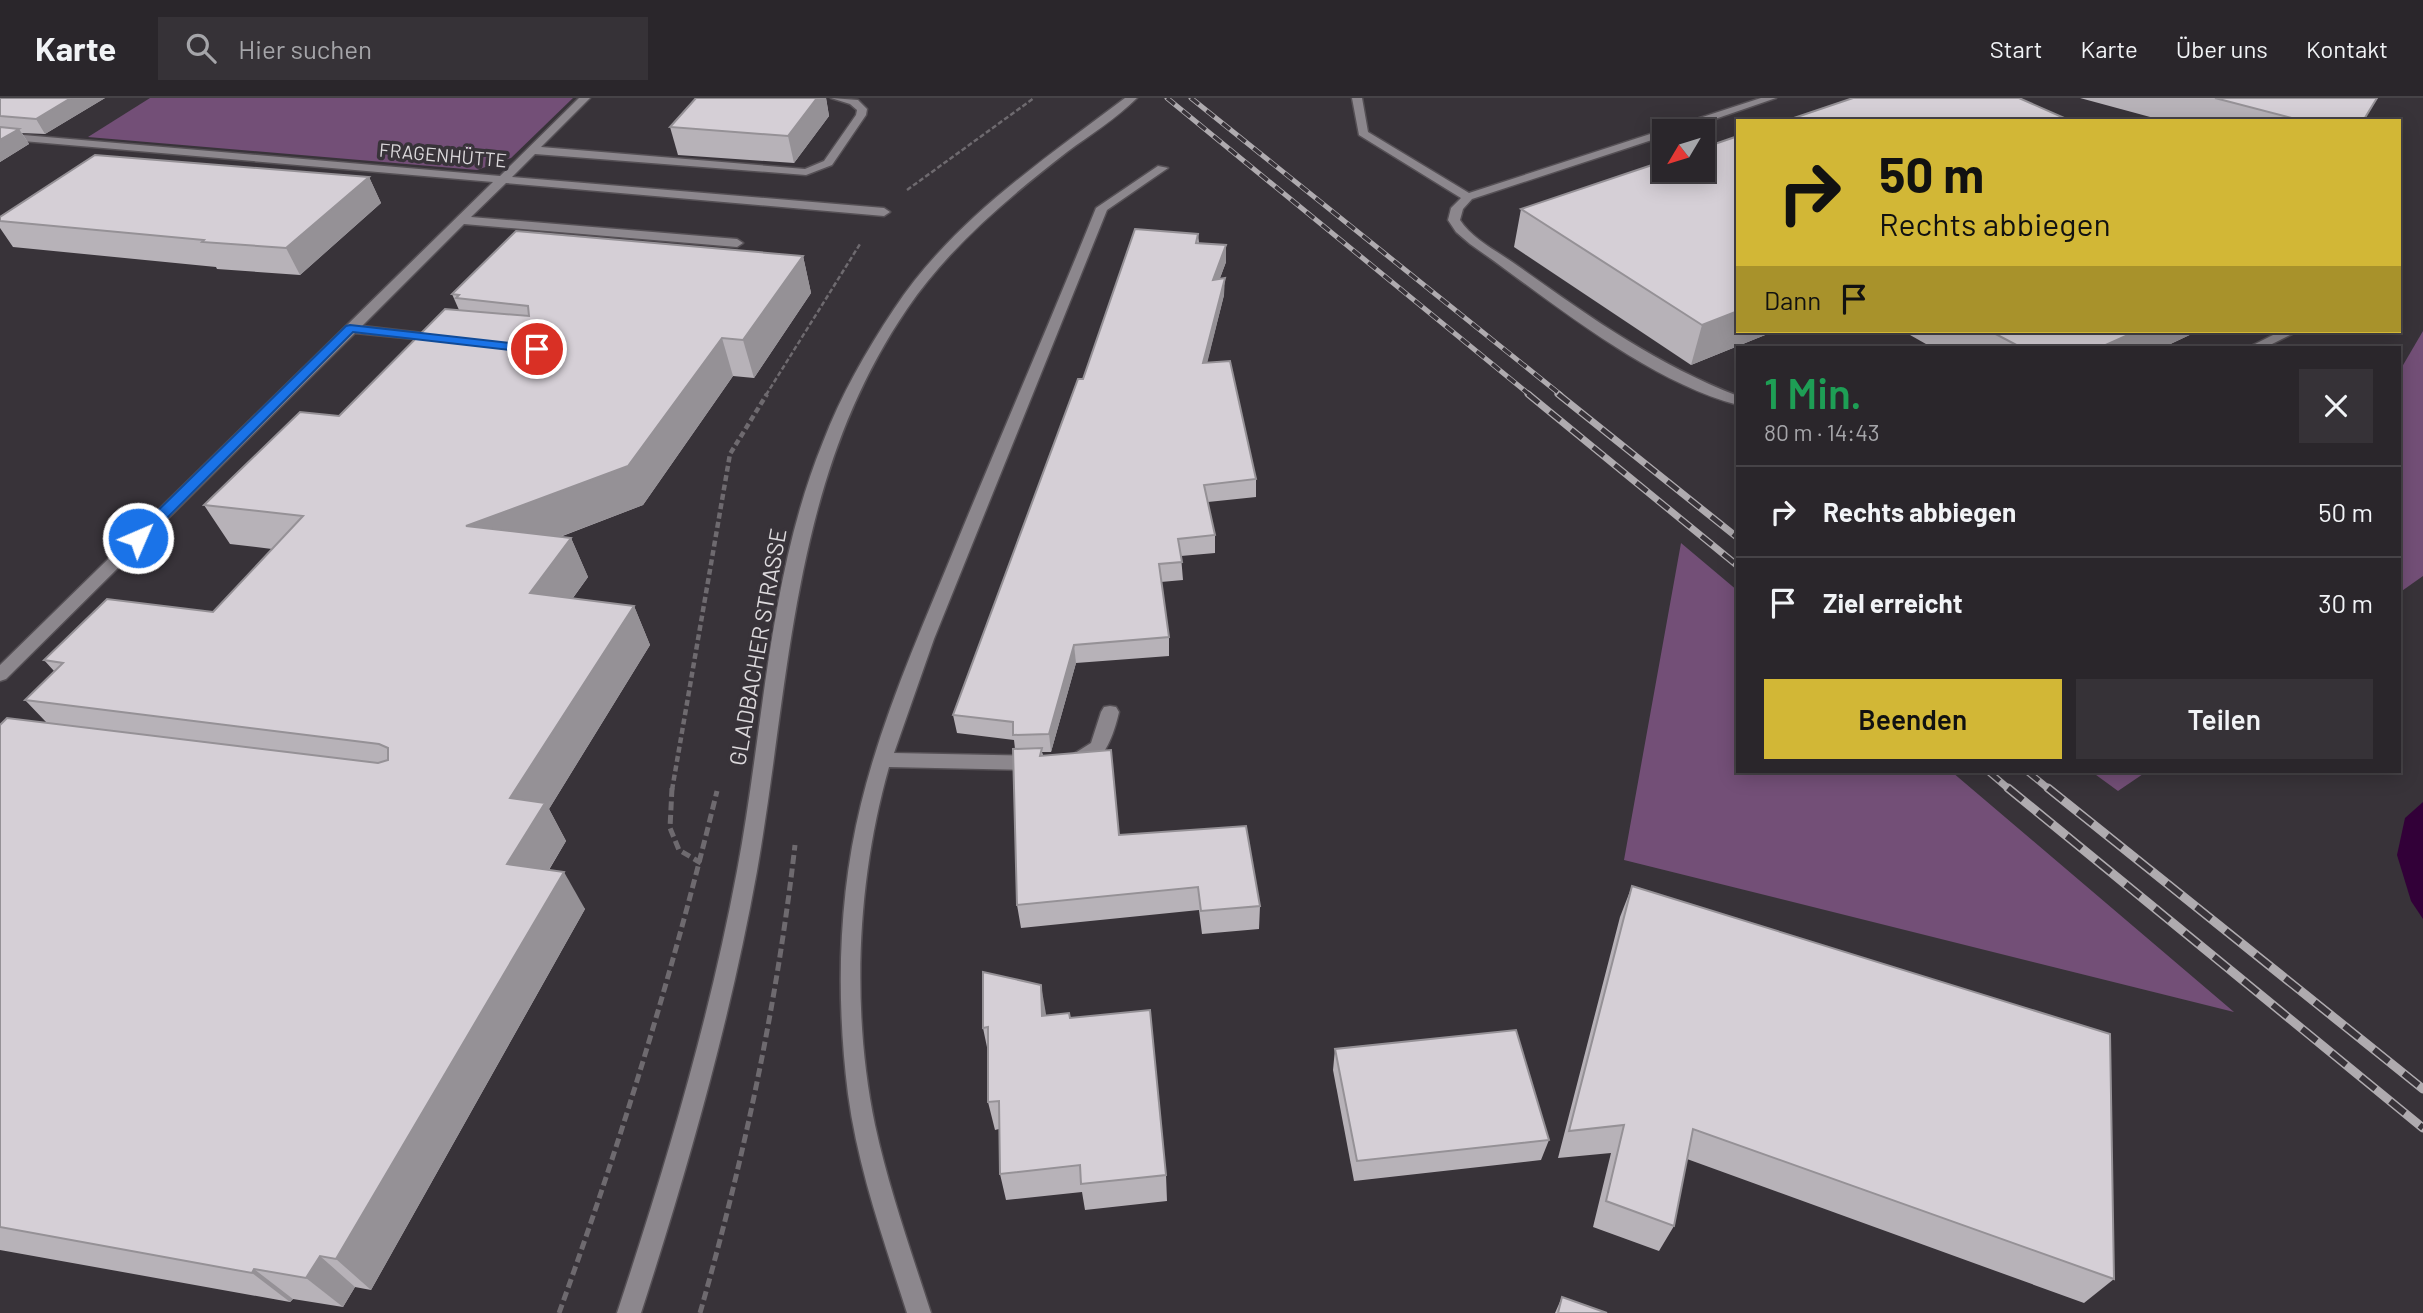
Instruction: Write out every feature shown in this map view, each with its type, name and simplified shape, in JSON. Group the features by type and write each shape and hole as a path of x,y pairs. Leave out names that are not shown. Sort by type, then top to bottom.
{"street":[{"path":"0,675 584,98"},
{"path":"531,150 794,172 813,171 828,163 863,111 854,102 836,98"},
{"name":"GLADBACHER STRASSE","path":"629,1313 662,1215 702,1076 729,964 748,865 792,573 812,488 844,403 899,309 944,255 1013,191 1132,98"},
{"path":"1357,98 1363,133 1468,197"},
{"path":"1707,119 1772,98"},
{"name":"FRAGENHÜTTE","path":"0,136 503,177 884,212"},
{"path":"1652,137 1468,197 1457,208 1454,220 1474,241 1652,363 1695,385 1736,400"},
{"path":"919,1313 875,1171 859,1094 854,915 862,842 882,760 912,672 1102,208 1162,168"},
{"path":"459,220 737,243"},
{"path":"350,328 457,340"},
{"path":"2258,346 2287,333"},
{"path":"882,760 1057,762 1088,757 1097,751 1105,739 1110,712"}],"path":[{"path":"748,865 700,863 689,859 679,850 669,821 669,804 727,468 737,439 869,230 884,212 917,181 1034,98"},
{"path":"700,1313 730,1208 762,1068 788,912 796,832"}],"shaded area":[{"path":"150,98 573,98 511,158 477,170 88,137"},
{"path":"2423,331 2423,576 2401,592 2401,369"},
{"path":"1681,543 1736,589 1736,773 1953,773 2234,1012 1624,860"},
{"path":"2093,773 2145,773 2118,791"},
{"path":"2423,802 2423,919 2411,901 2397,855 2405,818"}],"building":[{"path":"0,98 71,98 36,119 0,116"},
{"path":"696,98 817,98 788,136 670,127"},
{"path":"1853,98 2019,98 2066,119 1791,119"},
{"path":"2215,98 2377,98 2364,119 2295,119"},
{"path":"0,127 19,129 0,140"},
{"path":"1736,137 1736,312 1702,325 1521,209 1652,165 1652,182 1715,182 1715,144"},
{"path":"95,155 369,177 286,248 0,221 0,217"},
{"path":"1135,229 1198,234 1196,243 1226,245 1213,280 1225,278 1203,363 1230,361 1256,479 1204,485 1215,535 1178,539 1182,562 1159,564 1169,637 1074,645 1049,734 1013,735 1013,722 953,715 1078,379 1083,379"},
{"path":"516,231 803,256 743,340 722,338 628,466 466,526 571,538 530,593 634,606 510,798 545,803 507,864 564,872 336,1259 320,1256 306,1278 254,1269 252,1273 0,1227 0,725 7,718 378,763 388,760 388,748 379,744 25,700 63,663 44,660 107,599 213,612 303,516 204,505 300,412 339,416 445,309 529,316 528,306 456,298 459,295 452,294"},
{"path":"1994,333 2133,333 2103,346 2018,346"},
{"path":"1042,748 1040,756 1111,750 1119,835 1246,826 1260,906 1201,911 1198,887 1017,905 1013,749"},
{"path":"1632,886 2110,1034 2114,1279 1693,1129 1674,1226 1606,1201 1624,1125 1569,1131"},
{"path":"983,972 1041,985 1042,1016 1069,1013 1070,1018 1150,1010 1166,1175 1081,1184 1080,1165 1000,1174 999,1101 988,1102 988,1027 983,1028"},
{"path":"1516,1030 1549,1140 1357,1161 1335,1049"},
{"path":"1562,1297 1607,1313 1558,1313"}],"railway":[{"path":"1167,98 1530,395"},
{"path":"1191,98 1561,395"},
{"path":"1528,394 1736,564"},
{"path":"1558,394 1736,536"},
{"path":"1990,773 2010,790"},
{"path":"2029,773 2050,790"},
{"path":"2008,788 2423,1128"},
{"path":"2048,788 2423,1089"}],"route":[{"path":"138,538 350,328 537,349"}]}
